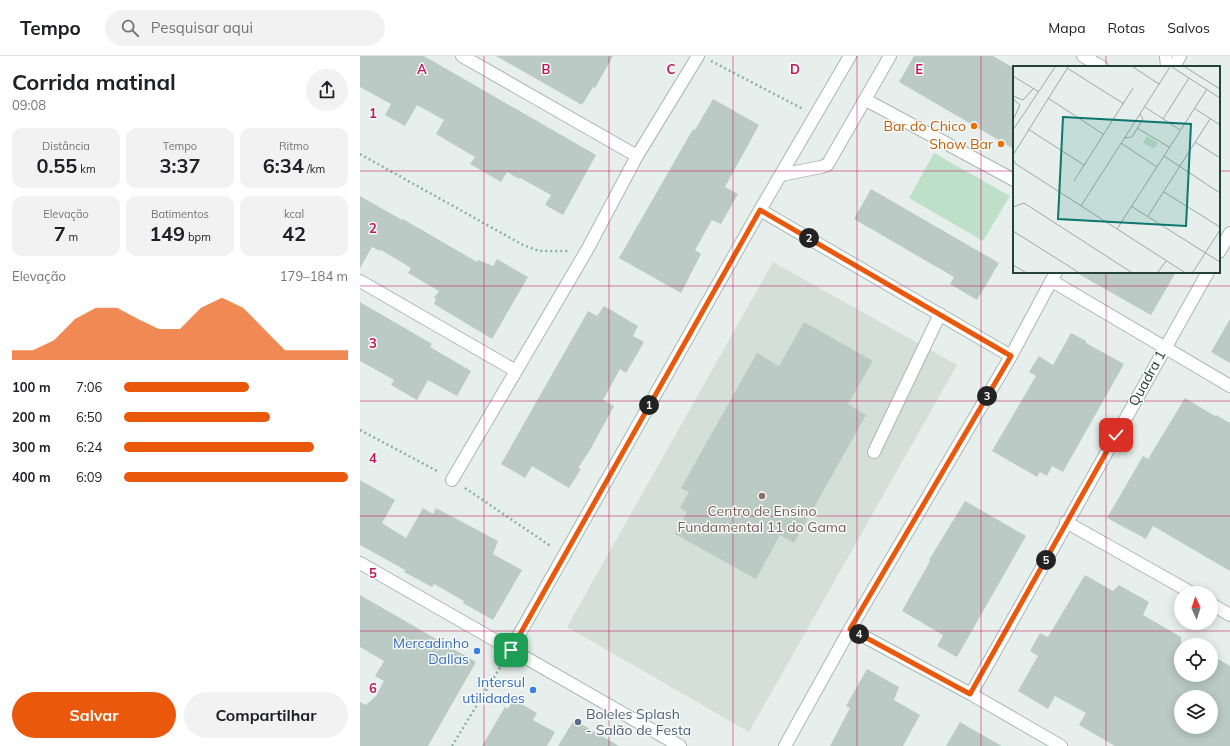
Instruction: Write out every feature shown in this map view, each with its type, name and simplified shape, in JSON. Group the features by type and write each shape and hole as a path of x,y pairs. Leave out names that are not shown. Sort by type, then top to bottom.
{"street":[{"path":"462,56 637,156"},
{"path":"511,650 760,210 850,56"},
{"path":"781,175 827,165 866,100 890,56"},
{"path":"1083,56 1100,66"},
{"path":"1166,56 1167,66"},
{"path":"1175,66 1180,56"},
{"path":"452,480 587,250 637,156 703,58"},
{"path":"866,100 1013,179"},
{"path":"760,210 1011,356"},
{"path":"1220,250 1230,233"},
{"name":"Quadra 1","path":"970,694 1207,273"},
{"path":"785,746 850,629 1011,356 1054,276 1164,348 1230,386"},
{"path":"360,282 516,370"},
{"path":"874,452 940,314"},
{"path":"1066,522 1180,586"},
{"path":"360,563 680,746"},
{"path":"1218,608 1230,615"},
{"path":"850,629 970,694 1061,746"}],"path":[{"path":"703,58 816,115"},
{"path":"360,154 522,245 539,251 555,252 587,250"},
{"path":"360,430 452,480 564,555"},
{"path":"452,746 511,650"}],"shaded area":[{"name":"Centro de Ensino Fundamental 11 do Gama","path":"773,262 957,365 749,732 567,627"}],"green space":[{"path":"934,153 1010,196 983,241 909,198"}],"building":[{"path":"360,56 424,56 596,155 563,215 545,205 551,195 520,178 519,179 507,172 501,182 470,164 475,157 436,134 444,120 417,105 405,126 385,115 391,104 360,87"},
{"path":"496,56 613,56 595,88 593,87 582,105"},
{"path":"914,56 993,56 1013,67 1013,148 899,82"},
{"path":"713,99 759,125 725,187 738,194 721,224 712,220 695,250 701,254 681,293 619,258 693,129 695,130"},
{"path":"871,189 999,263 977,300 950,284 954,277 854,219"},
{"path":"360,196 477,262 478,260 493,266 497,259 528,277 492,339 434,304 436,299 434,298 439,291 408,273 411,268 381,250 380,251 372,247 360,268"},
{"path":"1077,273 1175,273 1151,315"},
{"path":"360,302 432,344 430,347 471,371 457,396 428,380 417,400 391,385 394,380 360,361"},
{"path":"604,306 638,326 633,336 644,342 626,373 620,369 603,400 614,406 590,450 578,468 581,469 569,488 532,466 525,478 501,464 588,311 597,316"},
{"path":"1230,319 1230,363 1211,352"},
{"path":"804,322 873,361 848,404 866,415 794,543 780,535 756,579 675,534 687,512 680,508 689,492 681,488 757,353 779,366"},
{"path":"1071,333 1124,364 1063,472 1052,466 1047,476 1040,472 1037,477 992,451 1036,376 1029,372 1039,356 1053,365"},
{"path":"1185,398 1230,423 1230,571 1153,526 1146,539 1107,518 1143,456 1148,459"},
{"path":"360,480 395,500 382,523 406,538 423,508 433,514 436,508 498,541 493,554 522,570 493,620 434,584 432,587 360,545"},
{"path":"965,501 1026,536 957,657 937,646 943,635 902,611 930,561 929,560"},
{"path":"1085,575 1113,591 1119,585 1149,602 1143,615 1181,637 1174,638 1174,682 1218,682 1218,659 1230,666 1230,746 1115,746 1079,725 1086,713 1055,696 1048,709 1018,691 1038,656 1030,651 1040,633 1048,637"},
{"path":"360,595 476,662 428,746 360,746 360,702 366,705 376,696 384,681 375,676 384,661 360,647"},
{"path":"867,669 899,687 894,700 920,715 903,746 830,746 850,708 846,706"},
{"path":"513,699 537,713 533,720 555,732 547,746 482,746 505,707 508,709"},
{"path":"574,720 619,746 558,746"},
{"path":"960,722 970,728 1002,746 946,746"}],"place":[{"name":"Bar do Chico","path":"974,126"},
{"name":"Show Bar","path":"1001,144"},
{"name":"Centro de Ensino Fundamental 11 do Gama","path":"762,496"},
{"name":"Mercadinho Dallas","path":"477,651"},
{"name":"Intersul utilidades","path":"533,690"},
{"name":"Boleles Splash - Salão de Festa","path":"578,722"}],"route":[{"path":"511,650 760,210 1011,356 850,629 970,694 1116,435"}]}
